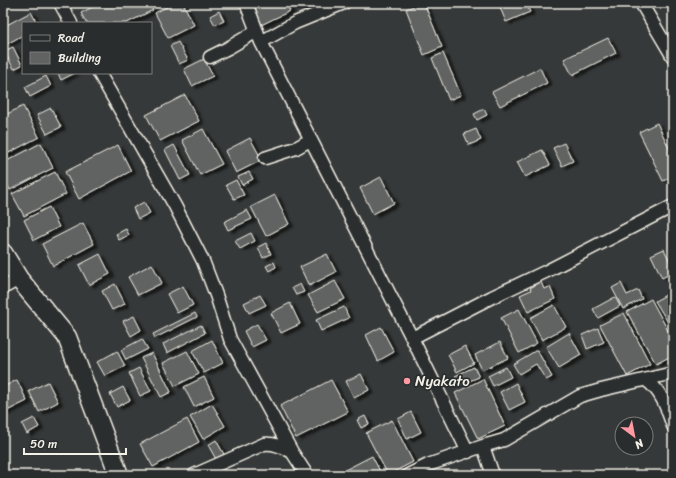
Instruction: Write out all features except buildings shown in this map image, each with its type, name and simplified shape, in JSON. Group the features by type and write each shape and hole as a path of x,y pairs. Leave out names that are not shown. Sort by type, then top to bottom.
{"street":[{"path":"60,3 70,22"},
{"path":"246,3 259,36 310,140 412,338 468,452"},
{"path":"210,57 228,48 344,3"},
{"path":"641,3 673,56"},
{"path":"100,74 174,206 203,261 230,339 292,452 307,475"},
{"path":"265,158 296,148 310,140"},
{"path":"412,338 673,206"},
{"path":"3,253 19,279 67,337 119,475"},
{"path":"3,288 19,279"},
{"path":"408,475 428,465 504,440 580,396 673,373"},
{"path":"646,380 657,389 673,426"},
{"path":"194,475 264,444 271,443 279,445 292,452"},
{"path":"483,446 493,475"}],"place":[{"name":"Nyakato","path":"407,381"}]}
